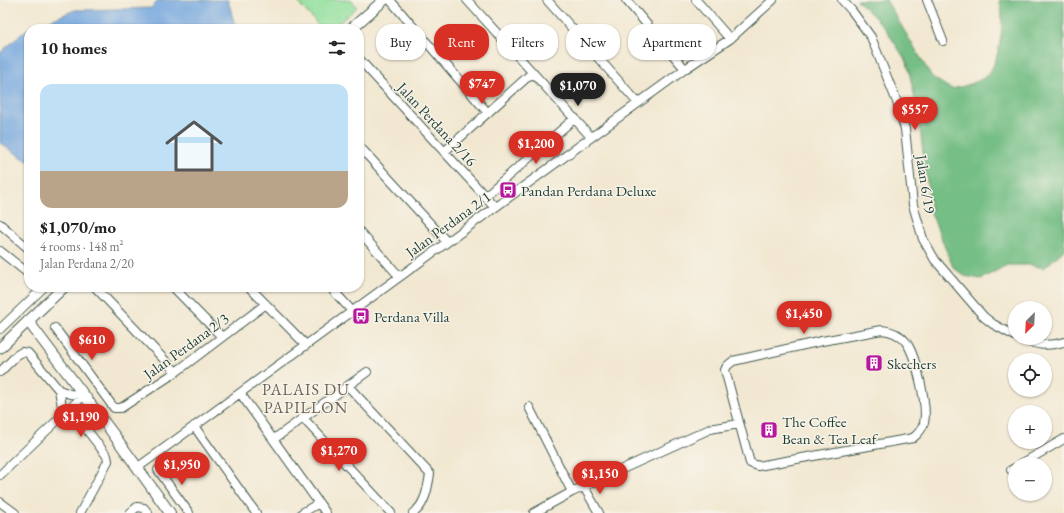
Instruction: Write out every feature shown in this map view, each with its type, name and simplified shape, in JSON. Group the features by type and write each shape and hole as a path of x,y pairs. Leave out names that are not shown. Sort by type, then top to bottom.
{"street":[{"path":"357,24 384,0"},
{"path":"390,0 488,113"},
{"path":"467,0 591,137"},
{"path":"547,0 638,103"},
{"path":"626,0 685,69"},
{"path":"696,0 730,39"},
{"name":"Jalan Perdana 2/1","path":"137,468 591,137 685,69 730,39 773,0"},
{"name":"Jalan 6/19","path":"842,0 871,37 897,102 905,130 913,205 923,239 935,260 955,281 984,317 1008,332"},
{"path":"927,0 944,41"},
{"name":"Jalan Perdana 2/16","path":"364,64 495,207"},
{"path":"444,152 533,72"},
{"name":"Jalan Perdana 2/1","path":"485,196 574,118"},
{"path":"364,151 447,242"},
{"path":"0,224 24,246"},
{"path":"364,237 399,276"},
{"path":"0,251 24,270"},
{"path":"2,324 38,292"},
{"path":"0,348 59,292"},
{"path":"100,292 176,372"},
{"path":"178,292 222,337"},
{"path":"254,292 306,345"},
{"path":"335,292 352,311"},
{"name":"Jalan Perdana 2/3","path":"56,328 114,408 121,408 176,372 266,304"},
{"path":"28,321 170,513"},
{"path":"882,330 890,331 900,336 906,342 916,363 925,410 924,422 920,432 914,438 758,466 750,463 739,424 725,370 726,366 733,361 836,338 882,330"},
{"path":"1042,345 1050,346 1064,342"},
{"path":"0,372 22,352 28,353 59,390 62,406 61,417"},
{"path":"274,439 367,372"},
{"path":"348,386 430,474 426,492 416,511"},
{"path":"59,390 70,394 84,395"},
{"path":"240,392 326,513"},
{"path":"0,475 84,395"},
{"path":"529,407 572,492"},
{"path":"70,408 107,456 108,461 80,513"},
{"path":"303,418 391,513"},
{"path":"534,513 584,486 710,429 739,424"},
{"path":"194,426 256,513"},
{"path":"1033,457 1064,439"},
{"path":"158,470 189,513"},
{"path":"584,486 599,513"},
{"path":"0,502 15,513"},
{"path":"302,513 319,503"},
{"path":"130,513 137,507 144,508 148,513"}],"green space":[{"path":"296,0 351,0 357,7 338,24 318,24"},
{"path":"857,0 886,0 932,77 951,89 976,82 985,77 992,68 999,49 1001,38 1002,16 999,0 1064,0 1064,250 1044,268 1030,265 1007,265 981,279 964,276 953,267 931,213 918,113 907,62 884,27"}],"water":[{"path":"158,0 228,0 235,24 41,24 75,10 152,8"},
{"path":"24,32 24,159 0,143 0,53"}],"place":[{"name":"Pandan Perdana Deluxe","path":"508,190"},
{"name":"Perdana Villa","path":"361,316"},
{"name":"Skechers","path":"874,363"},
{"name":"The Coffee Bean & Tea Leaf","path":"769,430"}],"district":[{"name":"PALAIS DU PAPILLON","path":"306,398"}]}
